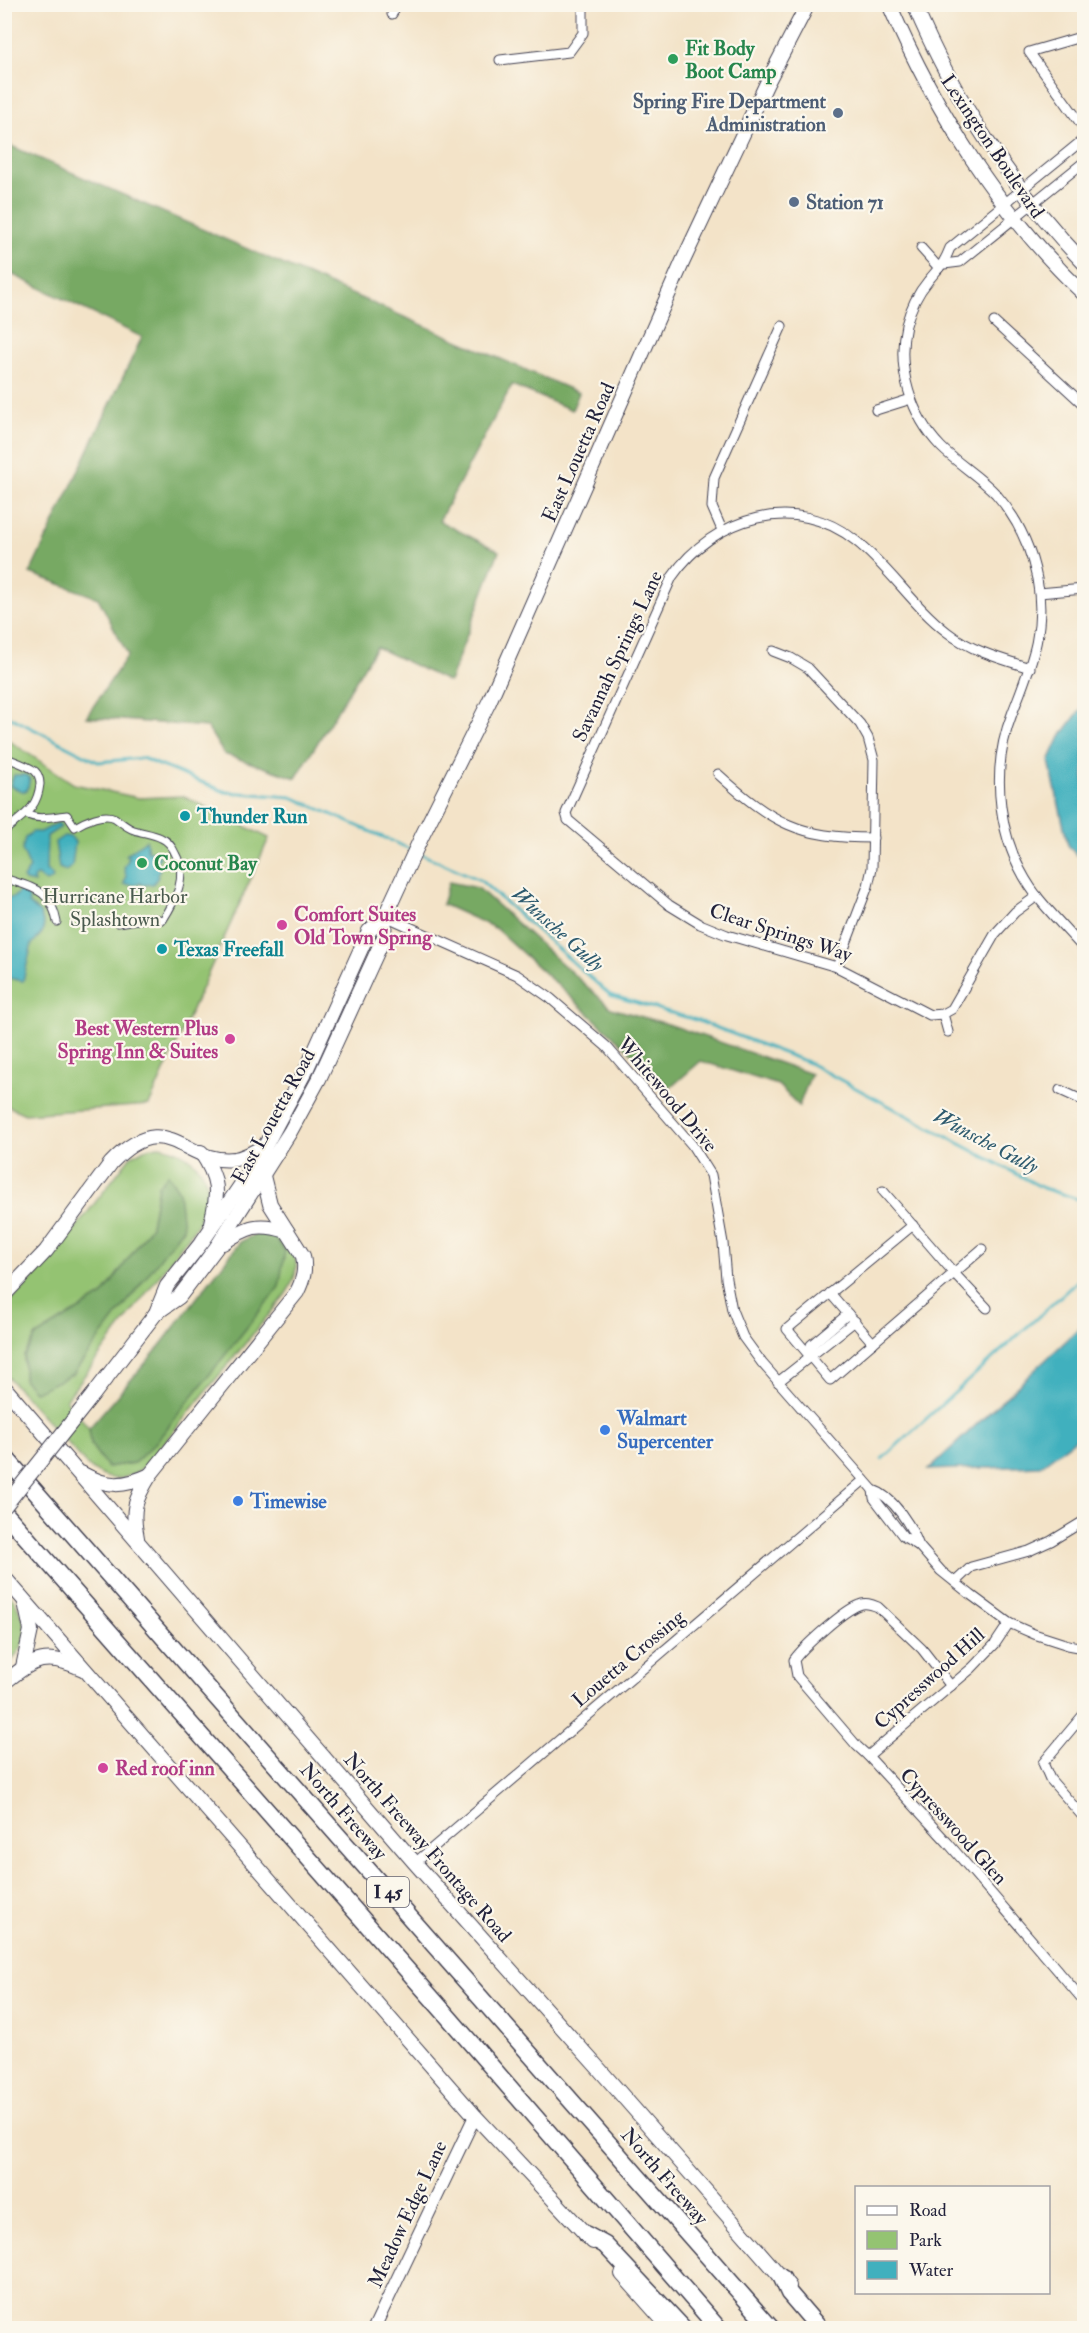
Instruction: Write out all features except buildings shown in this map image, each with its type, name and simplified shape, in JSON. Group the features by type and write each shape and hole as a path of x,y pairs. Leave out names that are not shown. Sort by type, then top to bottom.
{"highway":[{"name":"North Freeway","path":"4,1456 771,2328"},
{"name":"I 45","path":"4,1512 452,2021 718,2328"},
{"path":"587,2235 605,2245 683,2328"},
{"path":"782,2278 789,2293 819,2328"}],"main road":[{"name":"East Louetta Road","path":"4,1507 156,1312 167,1286 209,1232 265,1146 301,1079 327,1027 369,931 385,916 489,702 683,261 767,83 808,4"},
{"path":"796,27 815,4"},
{"name":"Lexington Boulevard","path":"890,4 909,48 947,119 1004,203 1057,267 1084,294"},
{"name":"Lexington Boulevard","path":"914,4 933,48 967,110 1050,225 1084,263"},
{"name":"East Louetta Road","path":"156,1312 179,1297 216,1248 263,1176 306,1102 319,1079 384,937 385,916"},
{"path":"301,1079 306,1102"},
{"path":"4,1295 46,1251 123,1150 144,1140 164,1137 217,1158 234,1159 246,1156 265,1146"},
{"path":"201,1152 210,1166 216,1184 217,1199 209,1232"},
{"path":"137,1540 133,1521 134,1505 150,1475 297,1292 303,1280 305,1265 299,1245 270,1204 263,1176"},
{"path":"216,1248 243,1229 258,1226 287,1231"},
{"name":"North Freeway Frontage Road","path":"4,1387 416,1863 826,2328"},
{"path":"76,1470 94,1480 112,1484 130,1484 150,1475"},
{"path":"4,1577 475,2116 587,2235 670,2328"},
{"path":"23,1598 31,1630 23,1667"},
{"path":"4,1683 23,1667 46,1658 66,1661 89,1672"}],"street":[{"path":"392,14 397,4"},
{"path":"500,60 569,52 583,33 584,4"},
{"path":"1084,36 1029,52 1084,128"},
{"path":"1084,139 950,248 942,266 923,288 906,327 905,376 911,399 923,424 940,445 986,484 1011,513 1030,552 1039,593 1038,636 1030,668 1003,742 999,786 1002,815 1011,846 1025,878 1037,896 1084,949"},
{"path":"1059,160 1071,173"},
{"path":"942,266 960,262 1084,162"},
{"path":"968,233 980,247"},
{"path":"921,248 942,266"},
{"path":"994,322 1084,405"},
{"path":"722,530 712,507 714,478 782,326"},
{"path":"876,410 911,399"},
{"name":"Savannah Springs Lane","path":"566,815 672,577 693,550 722,530 746,520 776,515 806,518 839,530 864,547 934,622 949,634 975,649 1030,668"},
{"path":"1039,593 1084,589"},
{"path":"773,651 808,668 864,729 873,752 871,877 837,967"},
{"path":"4,757 37,772 40,778 37,802 4,832"},
{"path":"718,774 756,807 789,826 822,836 873,838"},
{"path":"26,814 31,817 46,818 67,815 75,827 83,822 112,816 131,830 162,838 172,846 182,872 179,891 163,920 153,918 118,923"},
{"name":"Clear Springs Way","path":"566,815 568,820 669,905 692,920 727,935 837,967 927,1014 943,1014"},
{"path":"4,878 48,897 54,906 57,922"},
{"path":"948,1032 943,1014 955,1005 995,934 1015,912 1037,896"},
{"name":"Whitewood Drive","path":"385,916 508,971 550,998 607,1047 692,1144 711,1175 732,1310 743,1337 778,1382 873,1490"},
{"path":"1060,1090 1084,1101"},
{"path":"884,1191 987,1308"},
{"path":"913,1225 833,1297 787,1329 830,1380 982,1249"},
{"path":"833,1297 873,1342"},
{"path":"778,1382 809,1356 819,1351 851,1318"},
{"name":"Louetta Crossing","path":"416,1863 864,1480"},
{"path":"919,1546 913,1528 881,1492 873,1490 874,1498 903,1536 919,1546 941,1571 1009,1623 1034,1634 1084,1648"},
{"path":"893,1522 901,1515"},
{"path":"955,1582 971,1567 1029,1551 1084,1521"},
{"name":"Cypresswood Glen","path":"951,1686 922,1649 878,1606 861,1604 849,1609 800,1651 794,1660 797,1676 857,1746 948,1843 1084,2001"},
{"name":"Cypresswood Hill","path":"868,1756 951,1686 995,1644 1009,1623"},
{"path":"1084,1714 1043,1763 1044,1770 1084,1818"},
{"name":"Meadow Edge Lane","path":"374,2328 475,2116"}],"green space":[{"path":"4,143 579,393 572,410 512,385 439,521 499,551 449,682 376,647 296,778 224,754 207,727 86,717 128,655 98,598 30,573 142,337 5,271"},
{"name":"Hurricane Harbor Splashtown","path":"5,738 74,784 139,798 183,796 269,838 149,1105 25,1114 5,1105"},
{"path":"449,882 478,888 611,1008 671,1025 811,1074 799,1106 778,1085 701,1061 670,1088 495,928 442,904"},
{"path":"158,1146 170,1148 191,1160 205,1177 208,1200 197,1225 66,1400 89,1428 91,1445 107,1467 134,1463 157,1441 285,1251 272,1234 282,1239 294,1252 296,1269 285,1295 145,1466 130,1476 116,1479 102,1475 87,1465 5,1374 4,1308 55,1255 130,1157 144,1149","holes":["158,1186 183,1229 24,1380 24,1356 36,1336 103,1295 151,1226"]},
{"path":"168,1174 179,1191 183,1228 73,1374 35,1392 24,1380 24,1356 36,1336 103,1295 151,1226 158,1186"},
{"path":"263,1233 272,1234 285,1251 279,1287 157,1441 134,1463 107,1467 91,1445 89,1428 155,1352 240,1242"},
{"path":"5,1588 19,1609 25,1629 21,1648 4,1668"}],"water":[{"path":"1084,705 1084,850 1076,855 1068,845 1049,761 1060,737"},
{"path":"14,775 26,775 30,778 27,791 10,786"},
{"path":"58,823 61,827 47,836 46,870 53,879 46,882 37,875 33,879 34,883 25,881 23,878 30,868 22,850 25,838 32,832 41,832"},
{"path":"64,836 71,837 75,842 72,866 66,871 59,868 55,842"},
{"name":"Coconut Bay","path":"146,840 148,852 155,850 160,857 155,864 160,869 158,877 153,884 124,884 126,875 124,868 129,858 126,855"},
{"path":"21,890 28,892 29,904 40,913 44,925 42,933 32,944 23,981 4,977 5,899 14,897"},
{"path":"1084,1324 1084,1433 1040,1466 928,1470"}],"waterway":[{"name":"Wunsche Gully","path":"4,714 98,762 142,758 226,792 292,797 410,849"},
{"name":"Wunsche Gully","path":"419,853 480,880 610,995 696,1020 807,1062 1043,1188 1084,1201"},
{"path":"882,1459 1084,1275"}],"place":[{"name":"Fit Body Boot Camp","path":"673,59"},
{"name":"Spring Fire Department Administration","path":"838,113"},
{"name":"Station 71","path":"794,202"},
{"name":"Thunder Run","path":"185,816"},
{"name":"Coconut Bay","path":"142,863"},
{"name":"Comfort Suites Old Town Spring","path":"282,925"},
{"name":"Texas Freefall","path":"162,949"},
{"name":"Best Western Plus Spring Inn & Suites","path":"230,1039"},
{"name":"Walmart Supercenter","path":"605,1430"},
{"name":"Timewise","path":"238,1501"},
{"name":"Red roof inn","path":"103,1768"}]}
